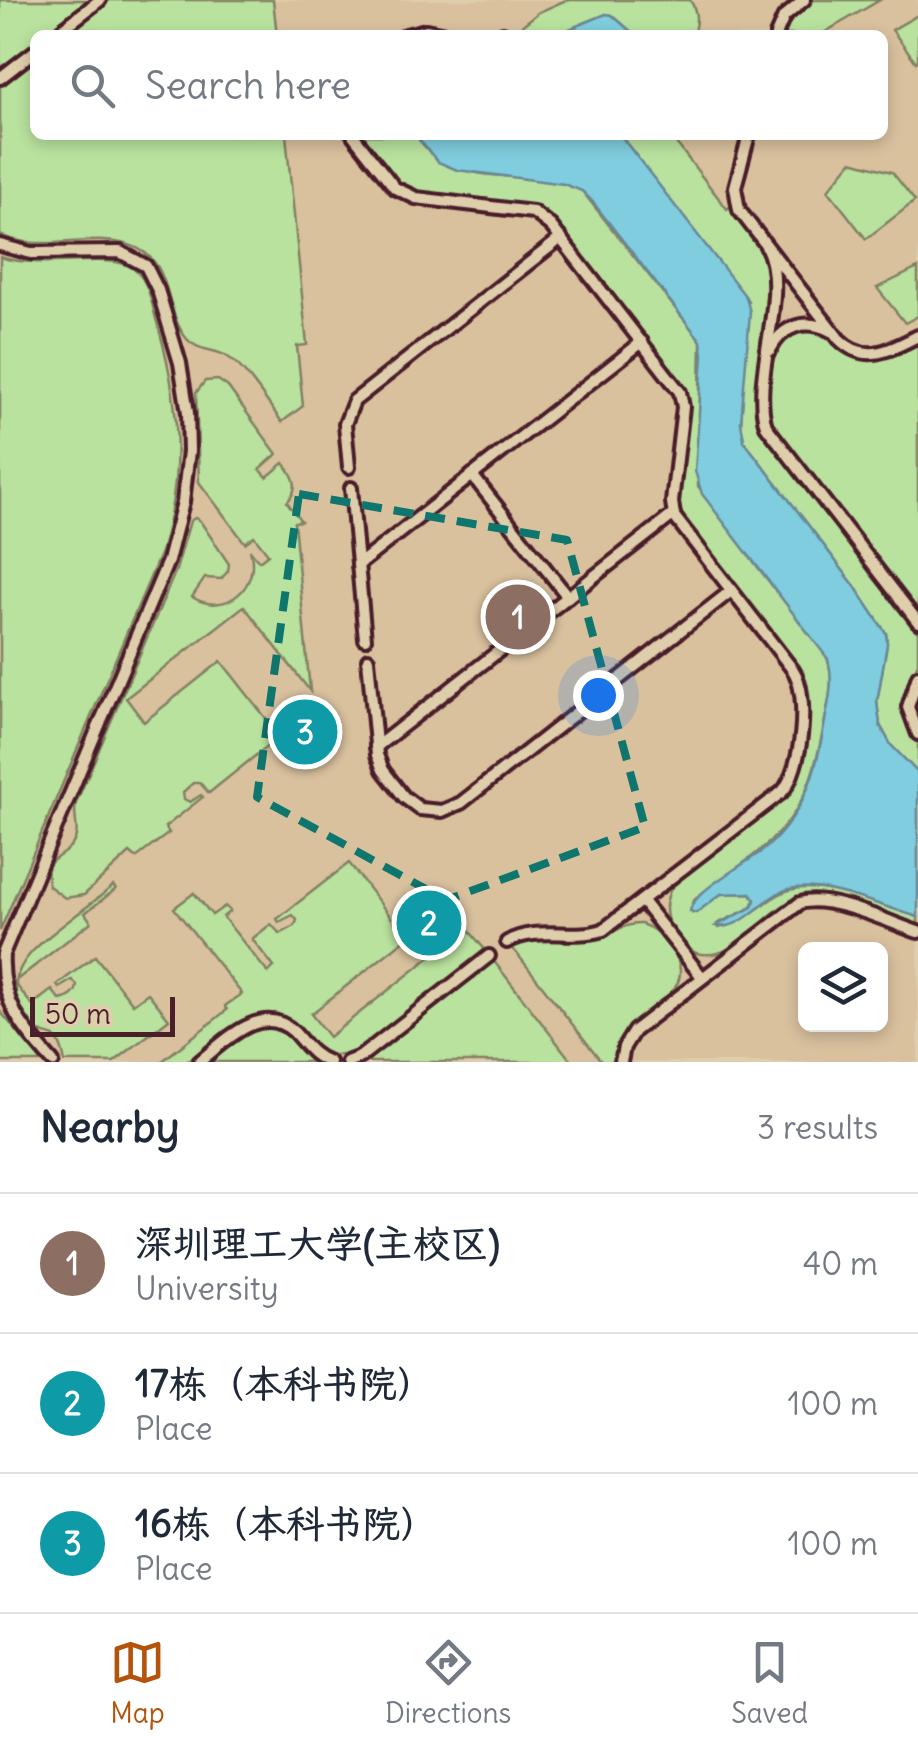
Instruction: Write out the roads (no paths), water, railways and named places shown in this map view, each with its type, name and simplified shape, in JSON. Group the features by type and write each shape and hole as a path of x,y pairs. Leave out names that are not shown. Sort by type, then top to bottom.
{"lane":[{"path":"61,30 100,0"},
{"path":"778,30 784,17 804,0"},
{"path":"0,78 30,55"},
{"path":"356,140 402,194 533,212 547,220 676,385 682,400 674,514 801,684 804,702 794,774 782,792 598,932 531,934 508,942"},
{"path":"748,140 735,187 742,216 838,339"},
{"path":"349,467 345,424 358,397 561,238"},
{"path":"0,246 31,254 120,252 146,266 158,290 178,355 188,412 184,502 168,561 2,954 0,980 8,1007 54,1062"},
{"path":"766,246 774,266 764,413 770,433 918,622"},
{"path":"767,359 778,336 796,326 816,324 856,351 875,354 918,336"},
{"path":"358,565 642,342"},
{"path":"472,476 568,597"},
{"path":"351,488 366,638"},
{"path":"376,747 674,514"},
{"path":"368,659 380,766 410,803 424,811 448,810 731,591"},
{"path":"918,676 909,696 908,713 918,734"},
{"path":"642,901 702,978"},
{"path":"621,1062 624,1047 634,1031 790,908 806,901 828,902 918,932"},
{"path":"348,1062 360,1057 489,956"},
{"path":"199,1062 246,1026 265,1021 289,1028 310,1052 330,1062"}],"water":[{"path":"606,14 629,30 567,30"},
{"path":"419,140 624,140 746,297 750,312 741,423 744,441 886,633 877,702 880,725 891,745 918,773 918,917 836,892 803,887 779,893 745,918 726,926 716,926 752,907 755,900 751,893 721,894 696,913 690,911 711,885 767,847 800,805 822,739 830,690 828,659 702,494 695,471 701,341 592,201 582,191 564,184 457,170 438,162"}],"place":[{"name":"深圳理工大学(主校区)","path":"518,617"},
{"name":"16栋（本科书院）","path":"305,732"},
{"name":"17栋（本科书院）","path":"429,923"}]}
